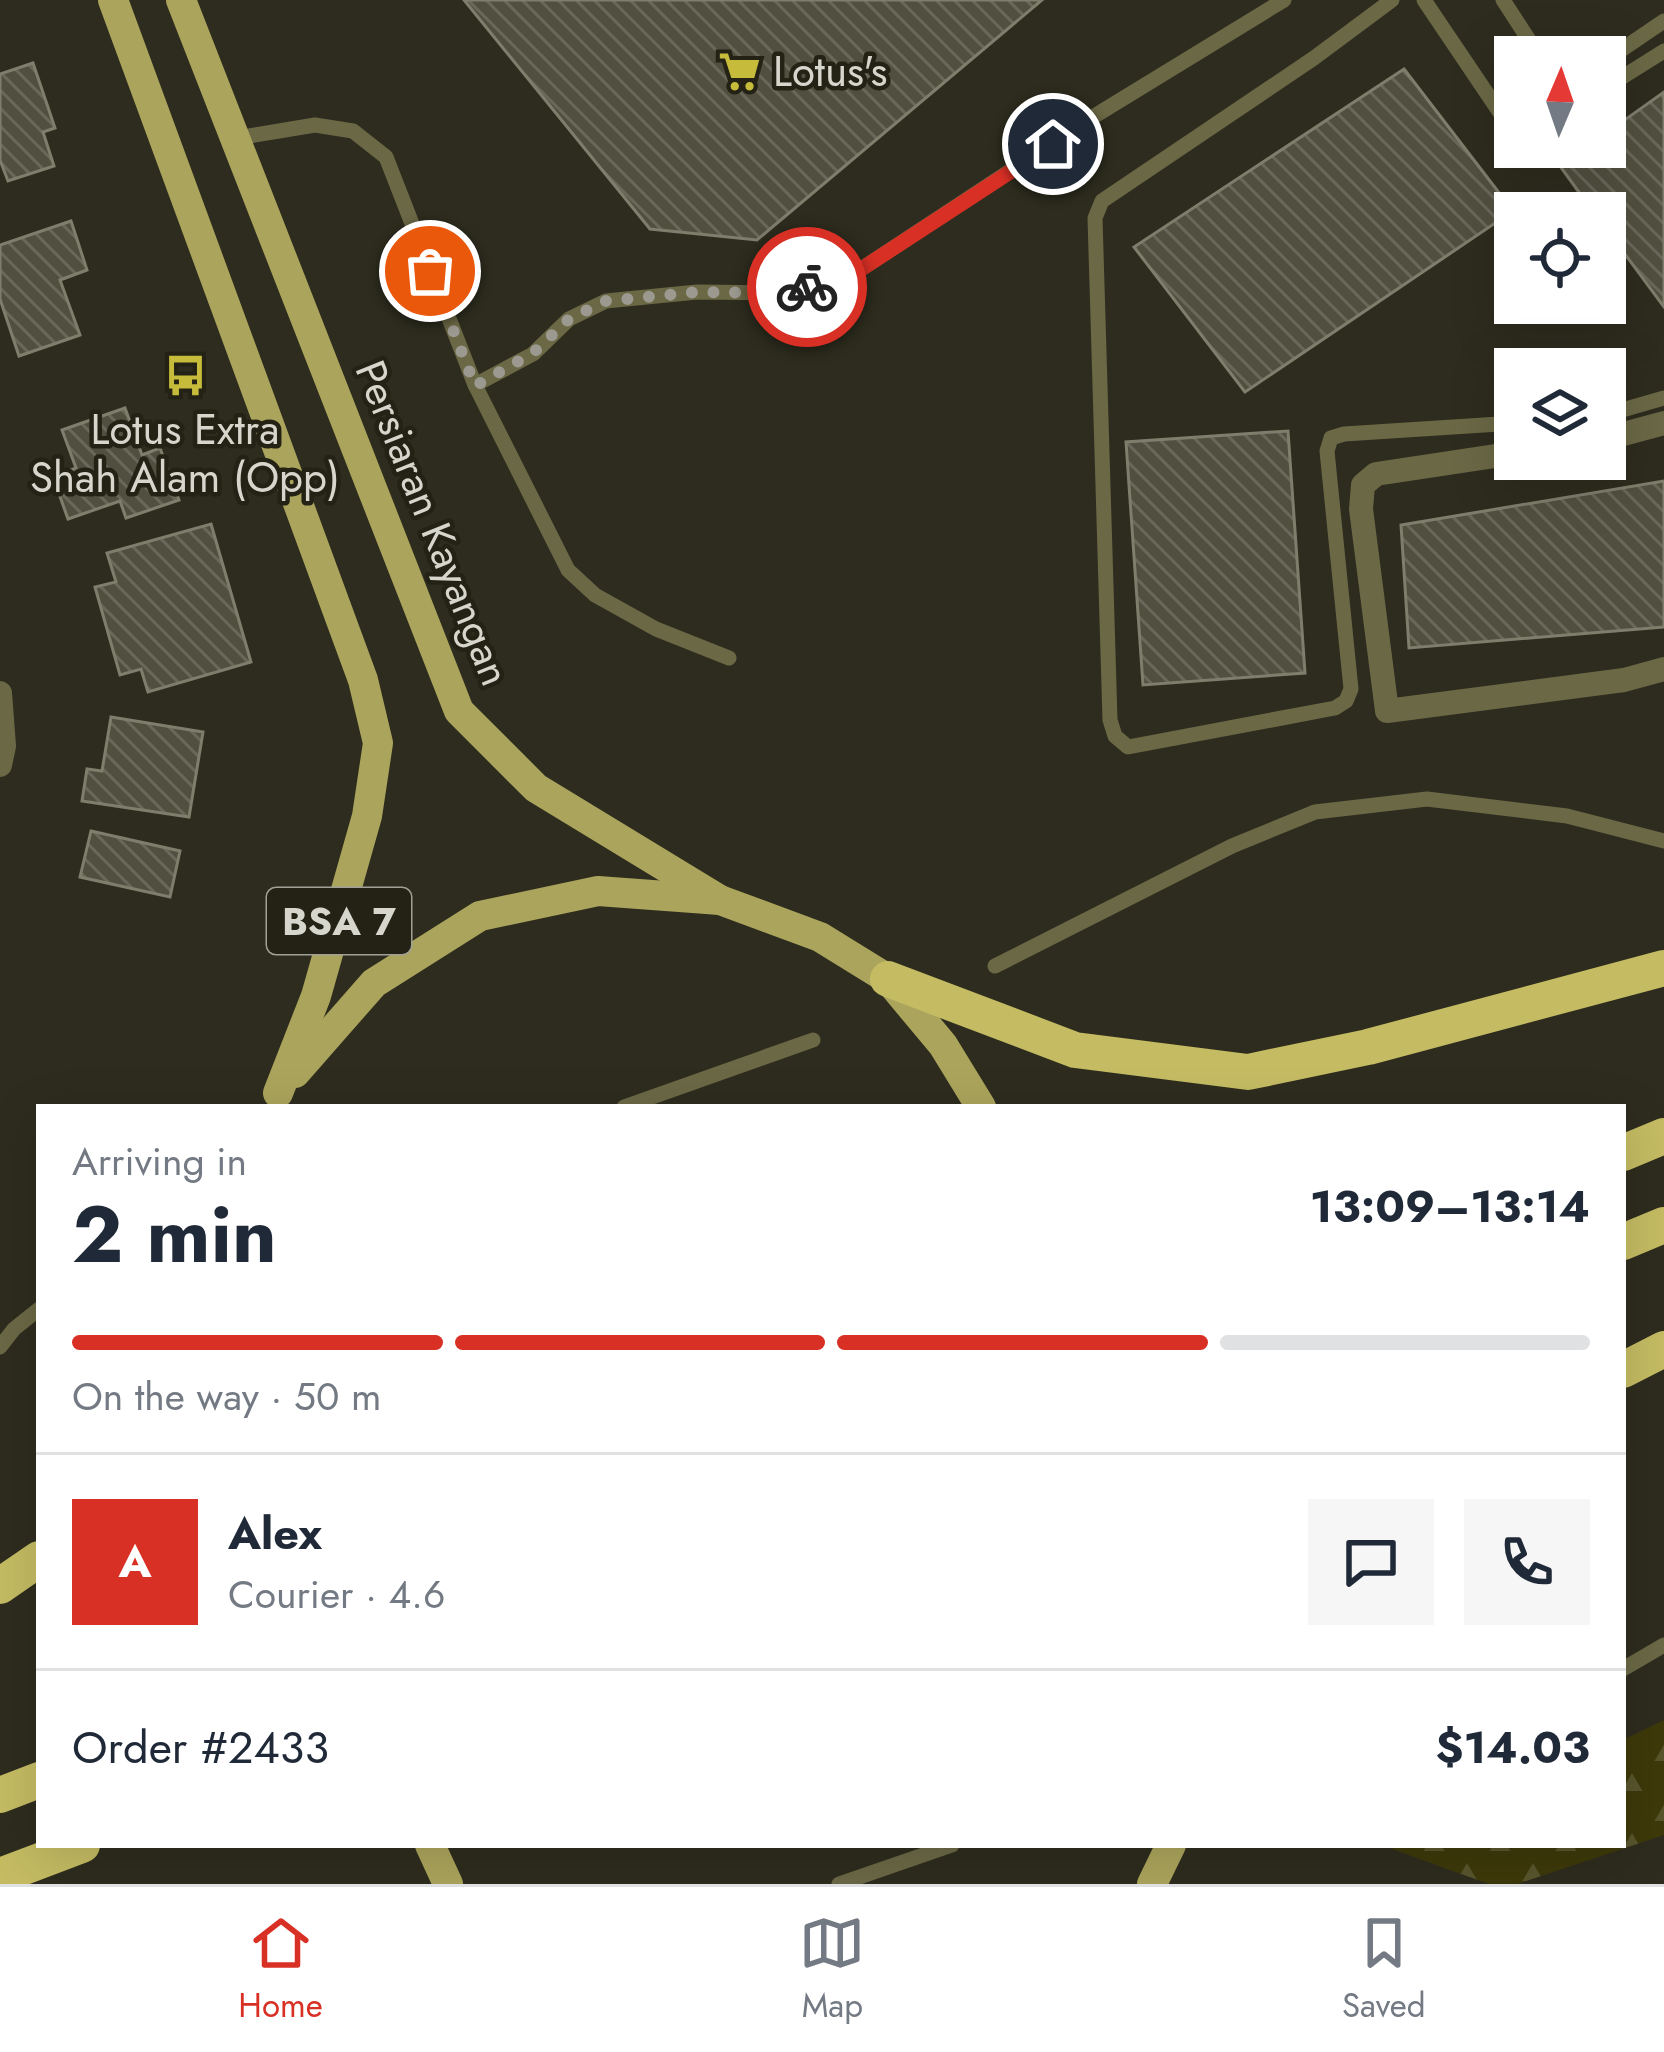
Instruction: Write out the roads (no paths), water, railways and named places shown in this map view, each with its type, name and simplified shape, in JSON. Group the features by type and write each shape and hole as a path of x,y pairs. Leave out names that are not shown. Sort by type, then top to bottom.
{"highway":[{"path":"888,979 1075,1050 1248,1072 1368,1047 1664,968"},
{"path":"1626,1152 1664,1136"},
{"path":"1626,1241 1664,1225"},
{"path":"1626,1368 1664,1349"},
{"path":"0,1586 36,1561"},
{"path":"0,1795 36,1781"},
{"path":"0,1876 74,1848"}],"main road":[{"name":"BSA 7","path":"113,0 363,680 378,743 367,816 344,904 316,996 275,1100"},
{"name":"Persiaran Kayangan","path":"181,0 459,712 536,788 720,900"},
{"path":"275,1100 374,982 480,916 598,891 720,900 820,937 888,979 944,1045 979,1104"},
{"path":"431,1848 448,1884"},
{"path":"1152,1884 1170,1848"}],"street":[{"path":"1626,433 1664,423"},
{"path":"1494,457 1376,474 1363,485 1361,509 1387,711 1624,680 1664,669"},
{"path":"0,693 4,746 0,765"}],"lane":[{"path":"475,386 533,353 569,319 606,301 697,292 781,293 846,279 1284,0"},
{"path":"1392,0 1102,201 1095,218 1110,720 1115,736 1128,747 1335,708 1346,701 1351,689 1327,451 1331,438 1494,424"},
{"path":"1424,0 1494,104"},
{"path":"1503,0 1526,36"},
{"path":"1626,47 1664,21"},
{"path":"1626,75 1664,51"},
{"path":"237,138 315,125 353,131 386,157 475,386 568,569 616,607 729,658"},
{"path":"1626,409 1664,398"},
{"path":"995,966 1232,846 1315,812 1427,799 1567,816 1664,841"},
{"path":"632,1104 813,1040"},
{"path":"0,1347 36,1311"},
{"path":"1626,1667 1664,1646"},
{"path":"839,1884 943,1848"}],"place":[{"name":"Lotus's","path":"739,71"},
{"name":"Lotus Extra Shah Alam (Opp)","path":"185,375"}]}
